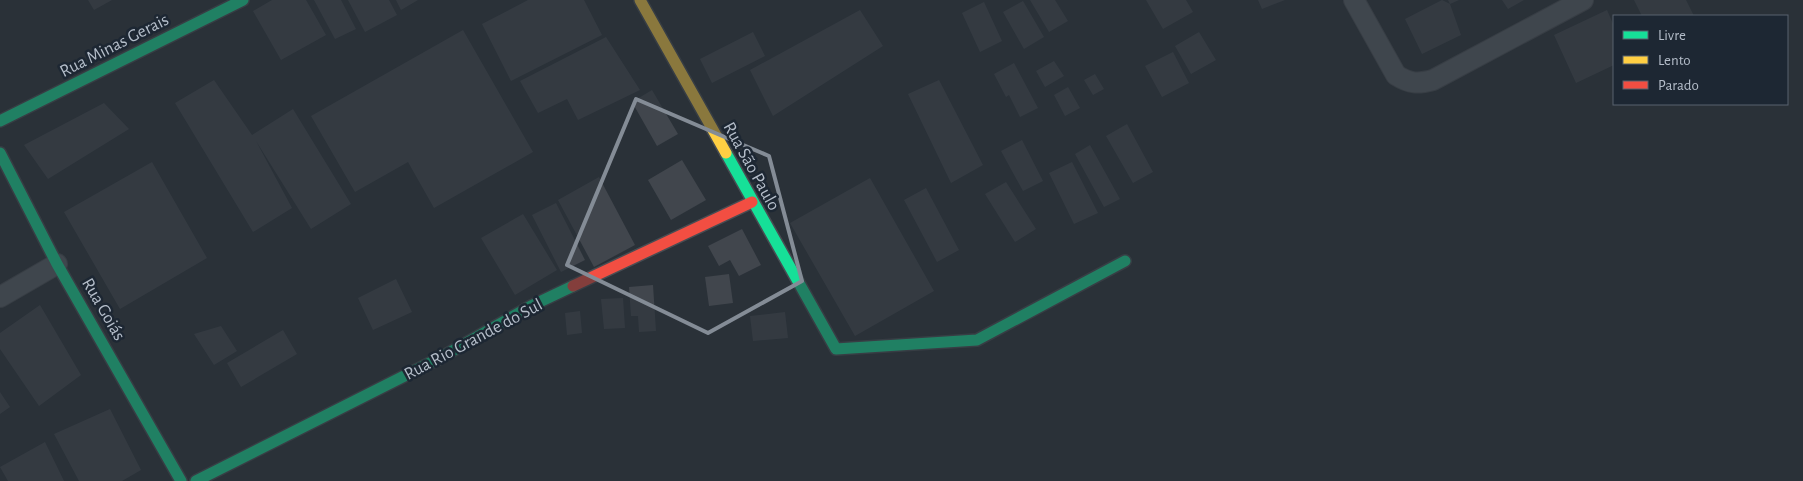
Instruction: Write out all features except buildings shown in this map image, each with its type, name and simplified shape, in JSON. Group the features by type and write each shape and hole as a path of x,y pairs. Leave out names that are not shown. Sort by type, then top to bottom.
{"street":[{"name":"Rua Minas Gerais","path":"0,121 243,0"},
{"name":"Rua São Paulo","path":"640,0 836,349 977,340 1125,261"},
{"path":"1354,0 1396,75 1406,81 1421,84 1433,80 1583,0"},
{"name":"Rua Goiás","path":"0,153 57,264 181,481"},
{"name":"Rua Rio Grande do Sul","path":"196,481 440,358 531,306 752,202"},
{"path":"0,297 57,264"}],"highlighted area":[{"path":"636,99 769,156 802,281 708,333 567,265"}],"traffic: fast":[{"path":"0,121 243,0"},
{"path":"0,153 57,264 181,481"},
{"path":"726,153 836,349 977,340 1125,261"},
{"path":"196,481 440,358 531,306 573,286"}],"traffic: slow":[{"path":"640,0 726,153"}],"traffic: jam":[{"path":"573,286 752,202"}]}
